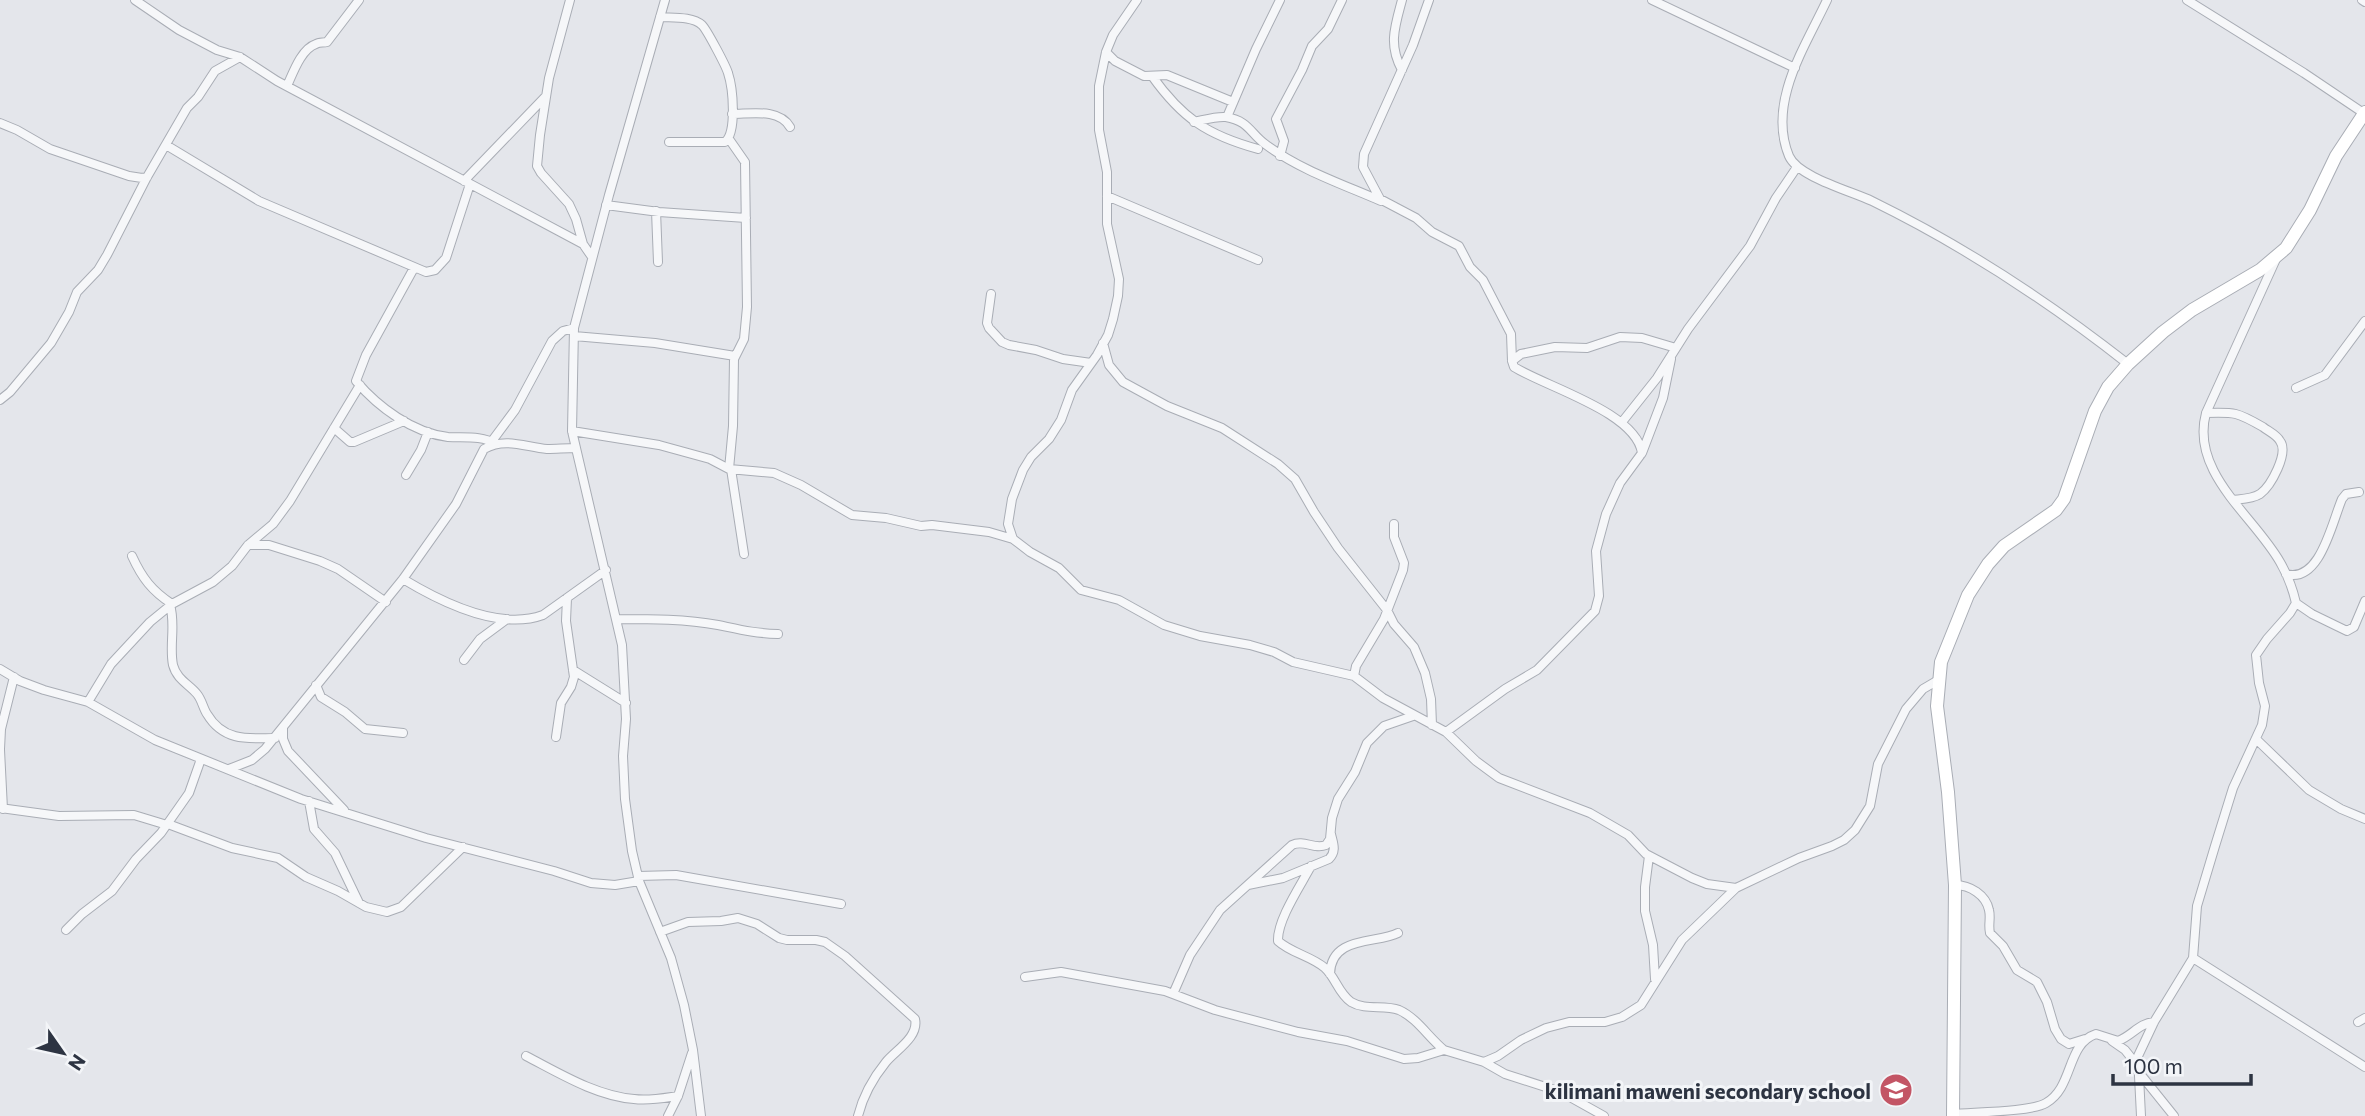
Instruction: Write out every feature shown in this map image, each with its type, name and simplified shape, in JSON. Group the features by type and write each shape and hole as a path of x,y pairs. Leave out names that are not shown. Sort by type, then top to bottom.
{"street":[{"path":"135,0 179,30 217,50 240,57 286,86 583,244"},
{"path":"286,86 308,50 314,44 327,42 359,0"},
{"path":"570,0 546,96 537,166 573,210 583,244 592,257"},
{"path":"665,0 606,205 574,332 572,431 618,620 626,703 623,756 625,799 638,878 671,958 684,1005 701,1116"},
{"path":"1013,539 1008,524 1012,499 1023,470 1055,431 1072,390 1091,363 1113,319 1119,286 1107,224 1107,165 1099,131 1099,86 1106,52 1113,35 1137,0"},
{"path":"1227,117 1280,0"},
{"path":"1280,156 1284,141 1276,119 1312,46 1328,29 1342,0"},
{"path":"1402,0 1393,49 1402,70"},
{"path":"1384,202 1374,191 1363,167 1363,160 1429,0"},
{"path":"1652,0 1795,68"},
{"path":"1827,0 1795,68 1785,98 1784,132 1790,159 1797,167 1908,220 1982,263 2070,320 2128,364"},
{"path":"2088,1038 2073,1057 2062,1088 2046,1103 2018,1109 1953,1115 1955,885 1948,792 1937,706 1941,662 1968,595 1980,576 2017,534 2056,510 2064,499 2098,405 2108,387 2128,364 2163,332 2192,310 2276,258 2295,236 2336,156 2365,113 2187,0"},
{"path":"660,17 685,18 702,24 729,75 732,114 731,135 725,142 669,142"},
{"path":"1106,52 1115,61 1144,76 1167,75 1233,103"},
{"path":"0,400 10,392 51,343 77,292 107,256 147,177 187,108 198,97 215,71 240,57"},
{"path":"1152,76 1171,102 1194,122 1205,129 1258,149"},
{"path":"166,145 259,201 414,268 430,272 441,266 454,235 467,183 546,96"},
{"path":"732,114 775,115 783,117 790,127"},
{"path":"1194,122 1227,117 1251,128 1260,141 1280,156 1384,202 1416,218 1432,232 1453,242 1461,249 1470,267 1483,280 1507,323 1511,334 1512,366 1622,422 1639,443 1642,453"},
{"path":"0,123 50,149 129,176 147,177"},
{"path":"729,139 745,162 747,307 744,339 735,356 730,469 744,554"},
{"path":"1622,422 1657,378 1750,247 1776,198 1797,167"},
{"path":"1107,196 1258,260"},
{"path":"606,205 746,218"},
{"path":"656,211 658,262"},
{"path":"2276,258 2206,413 2202,436 2205,452 2233,500 2280,562 2296,603 2347,631 2354,627 2365,601"},
{"path":"414,268 366,355 356,381 404,421 428,432 546,449 576,448"},
{"path":"991,294 987,323 1002,342 1063,359 1091,363"},
{"path":"2296,388 2325,375 2365,321"},
{"path":"229,769 252,760 275,738 357,634 386,602 456,504 479,456 494,443 552,341 563,331 735,356"},
{"path":"1511,361 1521,354 1555,347 1587,348 1620,337 1642,338 1674,351"},
{"path":"1102,343 1109,365 1123,382 1173,409 1222,428 1278,464 1295,479 1338,548 1414,647 1426,674 1432,725"},
{"path":"1446,732 1536,670 1595,611 1599,596 1596,551 1605,514 1620,482 1642,453 1663,398 1674,351"},
{"path":"88,702 111,664 150,622 171,604 213,582 232,566 248,545 281,514 360,385"},
{"path":"2206,413 2241,414 2281,441 2283,456 2264,489 2253,497 2233,500"},
{"path":"334,428 350,442 354,442 404,421"},
{"path":"572,431 659,445 710,459 730,469 774,473 786,477 852,515 886,518 921,526 989,532 1013,539 1059,568 1081,590 1119,600 1164,625 1200,636 1250,645 1274,652 1293,662 1354,676 1383,698 1446,732 1476,761 1499,778 1590,813 1628,835 1649,856 1692,878 1707,884 1736,888"},
{"path":"406,475 428,432"},
{"path":"2286,574 2301,575 2309,569 2325,545 2342,499 2346,494 2359,492"},
{"path":"1354,676 1356,666 1387,610 1401,578 1404,562 1396,544 1394,524"},
{"path":"248,545 269,545 320,561 338,569 386,602"},
{"path":"132,556 149,586 171,604 173,665 181,680 198,695 211,720 227,735 235,738 275,738"},
{"path":"403,579 456,607 507,619 532,619 543,615 606,570"},
{"path":"555,737 558,712 571,687 573,670 566,621 567,598"},
{"path":"2141,1116 2137,1068 2142,1045 2193,958 2197,906 2233,788 2262,725 2265,706 2256,655 2296,603"},
{"path":"464,660 480,639 507,619"},
{"path":"618,620 654,619 718,625 751,634 778,634"},
{"path":"0,669 44,691 88,702 155,740 309,801 590,883 615,885 638,878 676,875 841,904"},
{"path":"573,670 626,703"},
{"path":"14,677 1,729 2,808 59,817 134,815 232,848 278,858 306,877 360,904 387,912 401,907 463,847"},
{"path":"1484,1062 1499,1056 1527,1036 1559,1023 1605,1022 1622,1017 1641,1005 1682,940 1736,888 1844,840 1870,806 1878,764 1906,709 1923,690 1940,679"},
{"path":"316,685 321,697 365,729 403,733"},
{"path":"1173,994 1200,937 1220,909 1292,845 1302,842 1317,847 1326,845 1330,839 1338,799 1355,772 1367,743 1384,726 1413,716"},
{"path":"283,727 282,739 288,751 346,813"},
{"path":"2256,739 2309,790 2340,809 2360,813 2365,819"},
{"path":"66,930 113,891 136,859 168,825 189,793 201,759"},
{"path":"309,801 314,829 335,853 360,904"},
{"path":"1245,886 1283,878 1332,856 1334,846 1330,831"},
{"path":"1649,856 1645,911 1653,945 1655,982"},
{"path":"1311,866 1288,909 1277,934 1278,941 1317,962 1331,974 1341,993 1353,1003 1363,1007 1399,1010 1414,1020 1431,1040 1444,1050 1484,1062 1505,1074 1561,1092 1604,1116"},
{"path":"1955,885 1970,887 1986,902 1990,913 1990,933 2003,946 2017,971 2037,982 2061,1040 2069,1044 2096,1034 2125,1050 2174,1116"},
{"path":"660,932 688,922 746,919 779,938 816,940 830,944 915,1018 915,1029 901,1048 884,1064 862,1100 858,1116"},
{"path":"1331,974 1332,961 1341,952 1362,940 1398,933"},
{"path":"2193,958 2365,1067"},
{"path":"1025,977 1061,972 1173,994 1215,1010 1298,1032 1347,1041 1404,1059 1444,1050"},
{"path":"2109,1040 2124,1039 2143,1024 2154,1021"},
{"path":"668,1116 678,1096 693,1050"},
{"path":"526,1056 593,1088 622,1097 651,1100 678,1096"}],"place":[{"name":"kilimani maweni secondary school","path":"1896,1090"}]}
